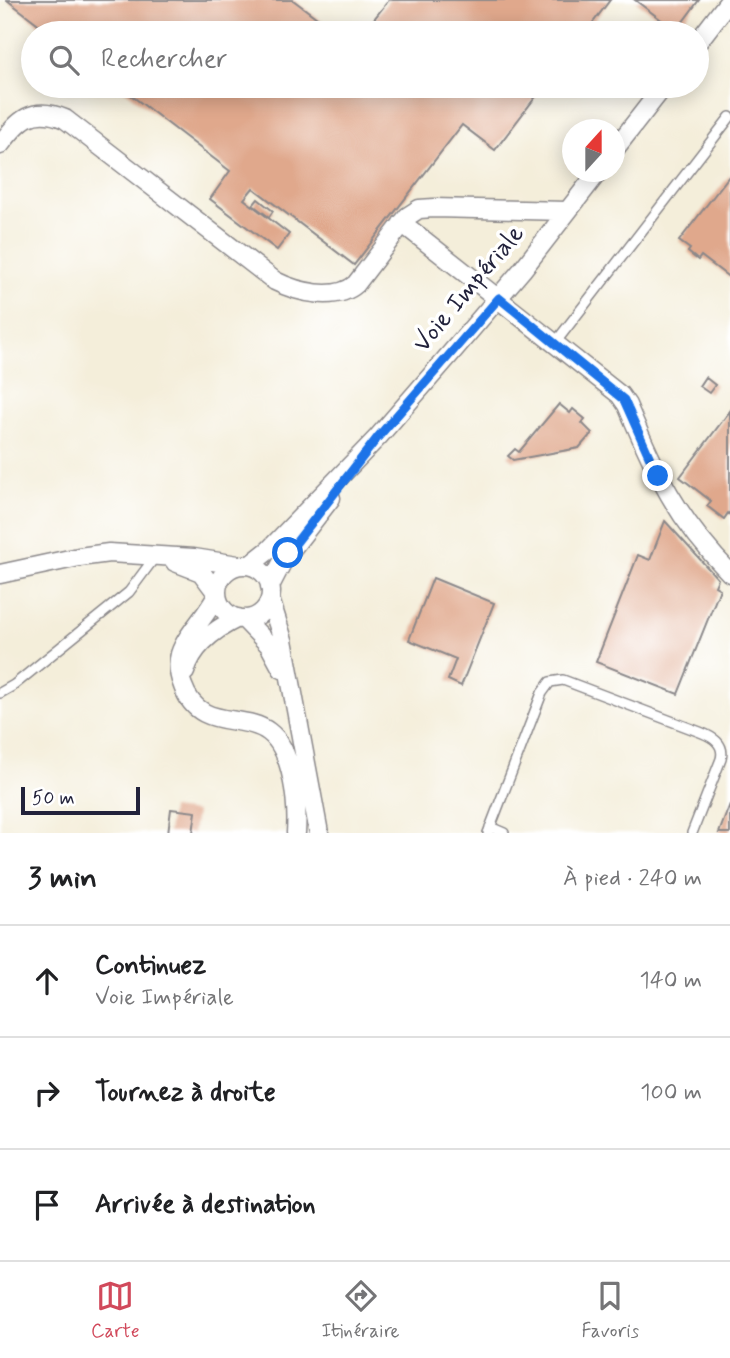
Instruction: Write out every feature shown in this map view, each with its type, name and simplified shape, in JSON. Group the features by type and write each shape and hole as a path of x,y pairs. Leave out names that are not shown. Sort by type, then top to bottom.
{"street":[{"path":"709,27 730,0"},
{"path":"625,136 655,98"},
{"path":"0,145 16,125 27,117 44,113 65,119 275,281 328,294 347,290 356,284 413,212 425,208 567,211"},
{"name":"Voie Impériale","path":"244,565 269,550 378,437 499,298 590,182"},
{"path":"402,223 624,400 665,489 689,527 730,573"},
{"name":"Voie Impériale","path":"270,592 288,553 378,437"},
{"path":"0,574 109,553 194,558 244,565 262,571 283,640 319,833"},
{"path":"155,557 197,569 204,575 225,611 257,629 273,651 292,699"},
{"path":"244,565 224,572 219,579 216,593 180,654 178,669 184,689 196,705 211,716 228,722 258,726 275,738 286,757 291,776 296,824 284,833"},
{"path":"184,689 187,667 195,651 214,632 261,613 270,592"}],"lane":[{"path":"555,343 730,117"},
{"path":"0,693 14,685 129,592 155,557"},
{"path":"504,833 489,830 542,693 550,682 563,680 700,732 717,741 722,750 722,759 692,833"}],"building":[{"path":"7,0 293,0 321,21 34,21"},
{"path":"389,0 610,0 594,21 372,21"},
{"path":"635,0 699,0 683,21 663,21"},
{"path":"135,98 535,98 495,150 462,125 354,265 253,188 244,199 289,234 277,250 210,199 230,171"},
{"path":"730,175 730,278 701,256 698,260 688,252 690,249 679,241"},
{"path":"258,199 273,211 269,217 253,205"},
{"path":"705,377 715,385 709,393 699,386"},
{"path":"559,404 570,413 573,409 585,419 582,423 592,433 579,448 513,460 508,456 515,449 519,452"},
{"path":"730,411 730,515 728,513 724,519 707,506 711,501 680,477"},
{"path":"665,521 718,579 715,586 720,589 678,694 596,662 638,555 650,560"},
{"path":"433,578 494,603 461,686 448,680 456,659 409,640"},
{"path":"730,804 730,833 719,833"},
{"path":"171,809 196,812 193,833 168,833"}],"route":[{"path":"288,553 378,437 499,298 620,395 658,476"}]}
